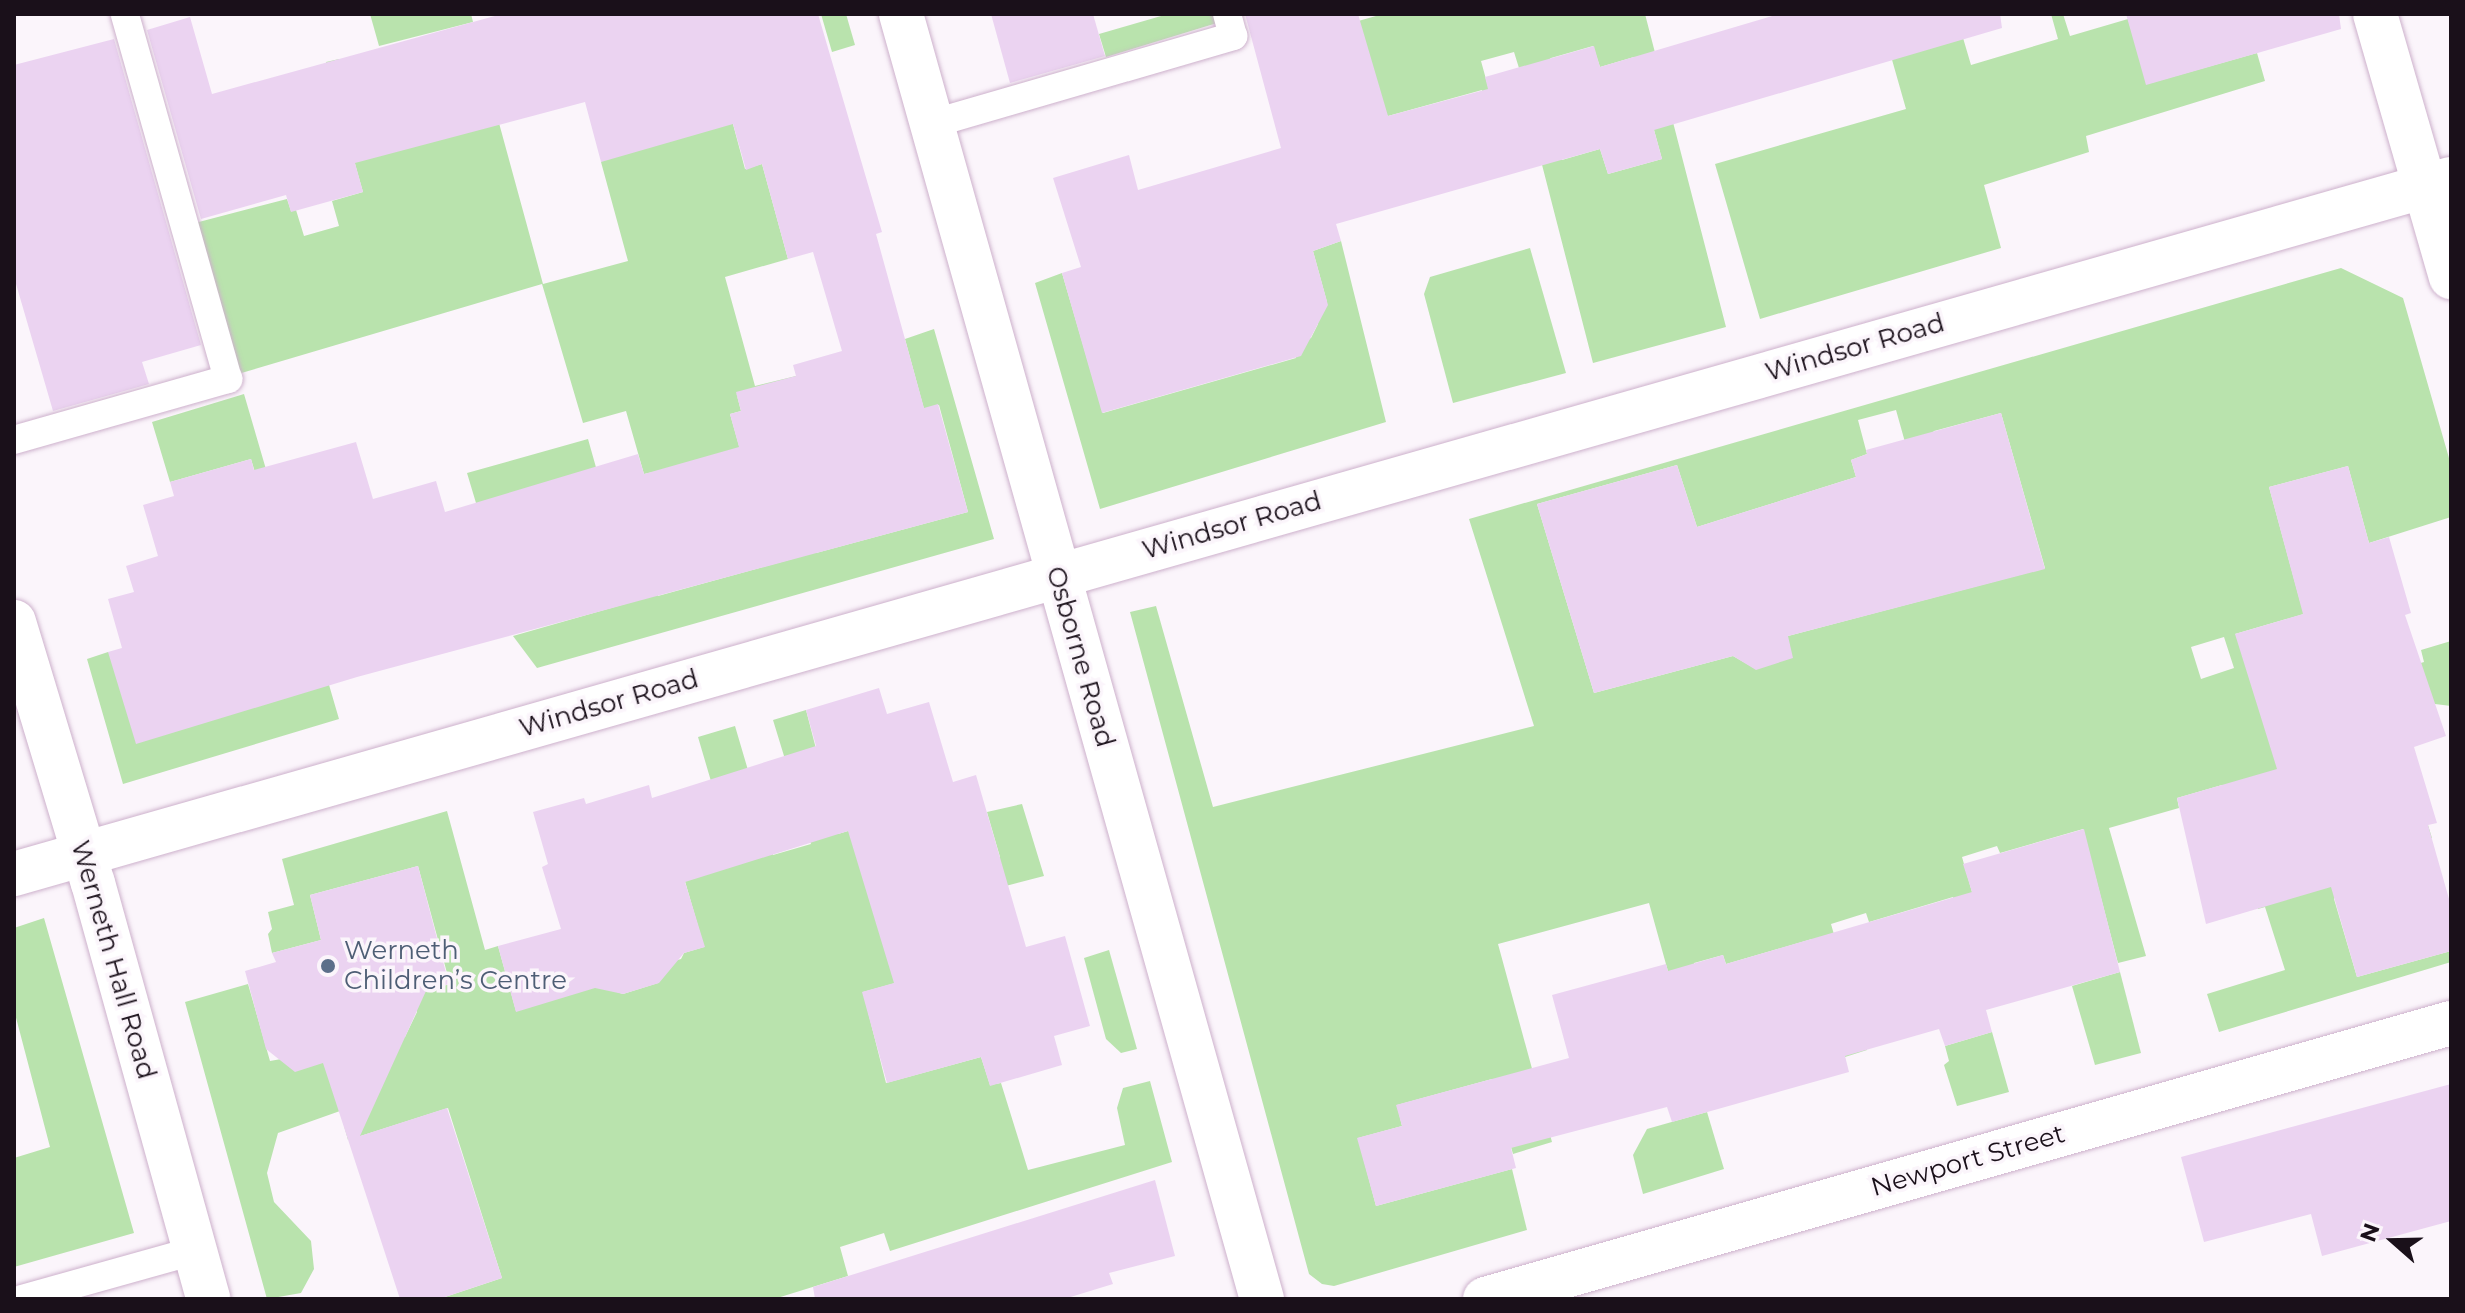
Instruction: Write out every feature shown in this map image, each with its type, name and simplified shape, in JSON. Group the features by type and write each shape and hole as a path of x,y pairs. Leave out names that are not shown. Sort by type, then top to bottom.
{"street":[{"name":"Osborne Road","path":"901,14 1262,1299"},
{"path":"2375,14 2438,183 2451,277"},
{"name":"Windsor Road","path":"14,874 1058,578 1449,462 2438,183"},
{"name":"Werneth Hall Road","path":"14,622 84,854 208,1299"},
{"name":"Newport Street","path":"1485,1299 2451,1023"}],"lane":[{"path":"14,440 228,379 125,14"},
{"path":"931,124 1233,36 1227,14"},
{"path":"22,1299 194,1251"}],"green space":[{"path":"370,14 471,14 473,22 379,46"},
{"path":"651,14 730,113 745,169 762,164 788,259 725,277 755,386 796,376 815,442 803,512 816,553 968,512 939,405 924,409 905,339 934,329 994,539 537,668 513,636 625,604 476,503 467,473 588,439 623,563 647,557 658,596 792,559 736,392 741,411 730,414 741,453 644,474 626,411 583,423 542,284 238,374 195,223 287,199 291,211 296,210 304,236 339,226 332,201 363,192 326,62 339,59 348,88 499,123 543,284 628,261 601,162"},
{"path":"821,14 846,14 855,45 832,52"},
{"path":"1168,14 1215,14 1217,23 1106,57 1099,34"},
{"path":"1383,14 1645,14 1726,327 1593,363 1531,122 1562,160 1600,149 1608,174 1662,159 1634,57 1600,67 1593,46 1551,58 1523,81 1514,52 1481,61 1500,130 1494,133 1482,90 1388,116 1309,35"},
{"path":"1879,14 1956,14 1971,65 2058,39 2051,14 2063,14 2070,36 2128,19 2147,84 2257,53 2265,81 2086,136 2089,152 1984,185 2001,248 1760,319 1715,164 1906,109"},
{"path":"1341,241 1386,422 1100,509 1035,283 1062,273 1103,413 1296,358 1292,345 1311,338 1318,324 1315,307 1327,302 1313,251"},
{"path":"1530,248 1566,373 1453,403 1424,294 1430,277"},
{"path":"2341,268 2403,298 2451,465 2451,517 2369,543 2348,466 2269,487 2300,601 2383,591 2235,634 2391,672 2424,662 2421,650 2451,641 2451,706 2435,704 2300,746 2428,825 2432,838 2346,862 2334,899 2357,977 2451,951 2451,962 2219,1032 2207,994 2285,970 2265,907 2258,909 2222,785 2177,798 2179,808 2109,828 2146,956 2118,963 2083,829 2000,853 1997,846 1962,857 1999,987 1981,992 1953,897 1869,922 1866,913 1831,924 1867,1050 1845,1057 1812,939 1726,964 1723,955 1694,963 1704,1101 1649,903 1498,944 1552,1142 1513,1154 1492,1079 1397,1105 1402,1126 1358,1138 1376,1206 1512,1169 1527,1230 1334,1286 1322,1284 1309,1274 1130,612 1156,606 1213,807 1534,726 1469,519","holes":["1896,410 1910,460 1934,431 2001,413 2045,568 1788,636 1756,669 1733,656 1594,693 1537,504 1677,465 1697,527 1856,477 1851,460 1867,454 1858,420","2224,637 2234,668 2201,679 2191,647"]},
{"path":"244,394 339,719 123,784 87,659 108,652 319,688 251,459 170,482 152,422"},
{"path":"806,710 838,834 848,831 991,861 1000,857 987,812 1022,804 1044,876 983,892 935,972 863,992 886,1083 981,1057 990,1085 1001,1083 1028,1170 1125,1145 1117,1108 1123,1088 1150,1081 1172,1162 890,1251 884,1233 840,1247 848,1276 774,1299 439,1299 502,1278 448,1108 348,1140 340,1111 278,1133 267,1173 274,1202 311,1241 314,1269 301,1293 267,1299 185,1002 248,984 270,1061 405,1037 417,1012 413,995 450,984 418,866 310,895 321,940 272,953 268,912 294,905 282,859 447,811 485,950 498,946 516,1011 589,983 623,994 658,983 665,975 664,964 704,947 672,836 723,822 698,737 735,726 773,855 811,844 773,720"},
{"path":"44,918 134,1233 14,1267 14,1158 50,1147 14,1010 14,928"},
{"path":"1109,950 1137,1049 1121,1053 1106,1039 1084,958"},
{"path":"2120,972 2141,1053 2095,1065 2072,986"},
{"path":"1992,1032 2009,1092 1957,1106 1944,1065 1949,1061 1945,1046"},
{"path":"1707,1112 1724,1169 1643,1194 1633,1155 1647,1129"}],"building":[{"path":"502,14 818,14 882,232 876,234 924,408 938,404 968,512 357,677 136,744 108,652 122,648 108,599 134,592 126,566 158,556 143,505 174,496 170,482 251,459 254,470 356,442 373,499 436,481 445,512 638,454 644,474 739,447 730,414 741,411 736,392 796,376 793,365 842,351 813,252 788,259 762,164 746,170 733,124 601,162 585,102 355,163 363,192 291,212 286,195 201,219 147,30 190,17 212,94"},
{"path":"991,14 1093,14 1105,56 1010,83"},
{"path":"1245,14 1358,14 1388,116 1488,89 1485,77 1594,46 1600,67 1779,14 2000,14 2002,28 1654,130 1662,159 1608,174 1600,149 1336,224 1341,241 1313,251 1328,305 1301,356 1102,413 1062,273 1081,267 1053,178 1129,155 1138,190 1281,148"},
{"path":"2126,14 2339,14 2341,29 2146,85"},
{"path":"114,39 201,345 142,362 149,384 53,411 14,277 14,65"},
{"path":"2001,413 2045,569 1788,636 1793,658 1756,670 1733,656 1594,693 1537,504 1677,465 1697,527 1856,477 1851,460 1867,454 1866,450"},
{"path":"2348,466 2369,543 2389,537 2411,613 2405,615 2446,736 2414,747 2437,823 2428,825 2451,906 2451,951 2357,977 2331,887 2206,924 2177,798 2277,769 2235,634 2303,614 2269,487"},
{"path":"879,688 887,714 929,702 953,782 976,775 1026,947 1065,936 1090,1026 1054,1036 1062,1065 990,1086 981,1057 887,1083 862,992 894,983 848,831 685,882 705,947 684,953 659,983 623,994 595,988 516,1012 498,946 561,929 542,867 548,864 533,812 584,798 586,804 649,785 652,798 816,746 806,710"},
{"path":"2084,829 2120,972 1986,1010 1992,1032 1945,1046 1939,1029 1845,1056 1849,1072 1672,1122 1667,1107 1511,1148 1516,1168 1376,1206 1357,1138 1402,1126 1396,1105 1569,1058 1552,995 1666,964 1668,971 1723,955 1726,964 1972,892 1963,864"},
{"path":"418,866 449,984 426,991 360,1136 447,1108 502,1278 439,1299 400,1299 323,1063 295,1072 266,1049 245,971 276,962 272,953 321,940 310,895"},
{"path":"2451,1084 2451,1221 2322,1256 2311,1214 2204,1242 2181,1157"},
{"path":"1155,1180 1175,1256 1109,1273 1113,1284 1064,1299 815,1299 813,1287"}],"place":[{"name":"Werneth Children’s Centre","path":"328,966"}]}
